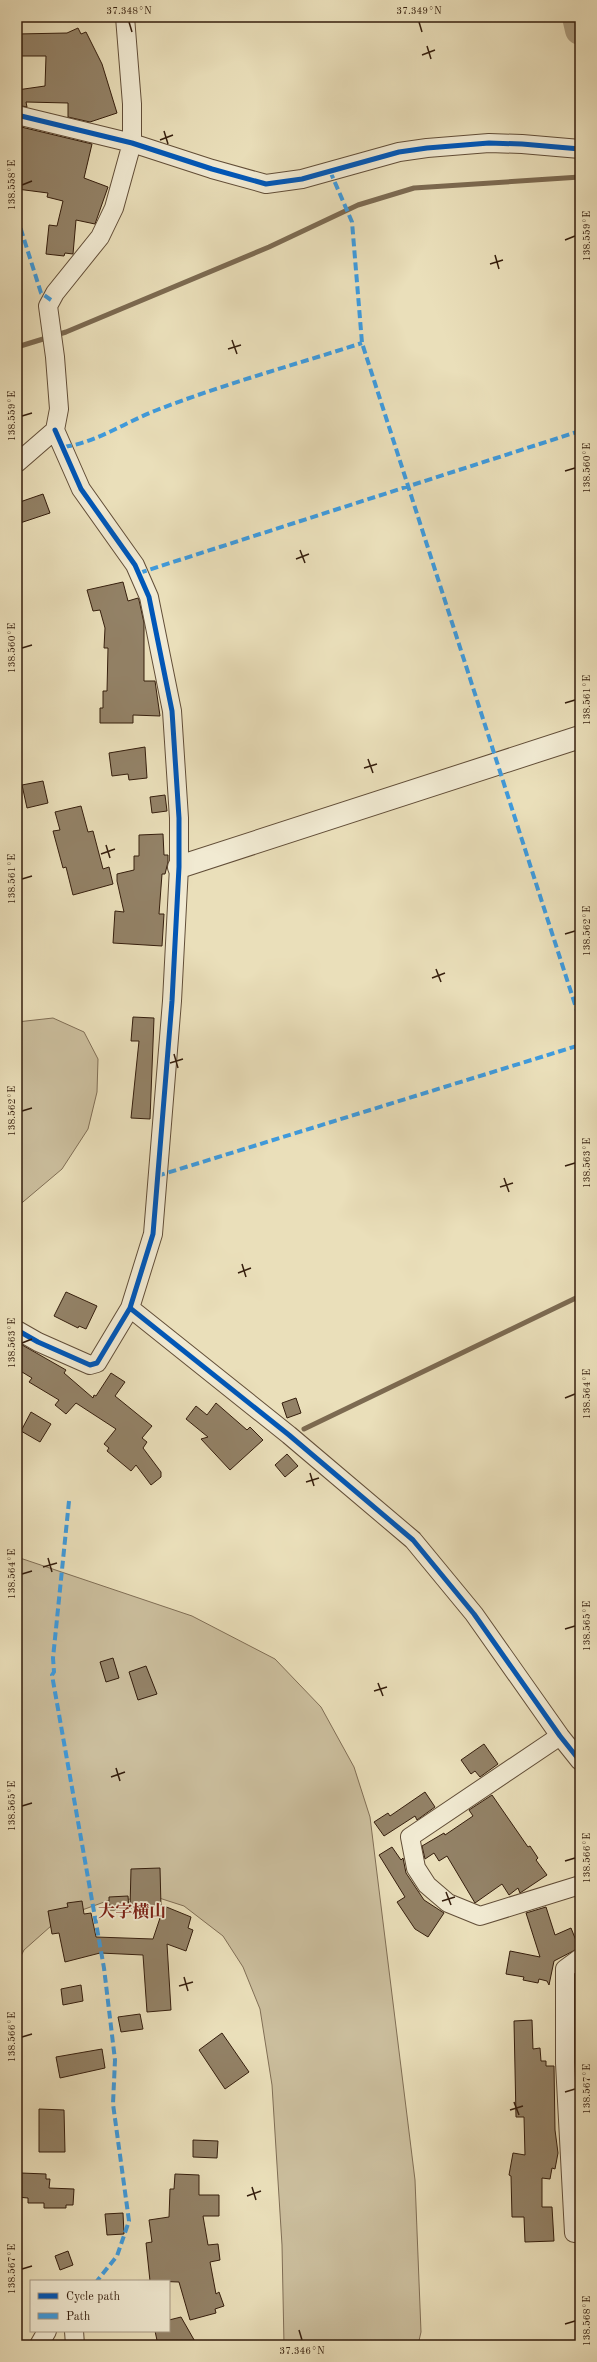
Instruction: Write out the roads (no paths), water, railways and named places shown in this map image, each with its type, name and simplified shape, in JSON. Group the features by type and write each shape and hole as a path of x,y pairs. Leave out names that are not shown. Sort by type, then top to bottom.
{"street":[{"path":"17,1330 45,1346 90,1365 97,1363 130,1308 153,1234 172,1001 179,867 172,711 150,597 134,565 81,489 55,430 59,410 55,357 48,306 55,293 100,237 114,208 132,143 132,104 125,17"},
{"path":"17,115 132,143 219,171 266,184 302,179 399,152 428,148 496,143 580,149"},
{"path":"17,463 55,430"},
{"path":"179,867 580,737"},
{"path":"130,1308 295,1440 413,1540 474,1614 560,1736 580,1761"},
{"path":"560,1736 410,1837 416,1868 427,1885 448,1903 480,1916 580,1885"},
{"path":"580,1958 565,1969 573,2085 574,2233 580,2233"},
{"path":"39,2345 46,2332"},
{"path":"74,2332 75,2345"}],"waterway":[{"path":"577,17 580,30"},
{"path":"17,347 66,332 269,247 358,205 414,188 580,177"},
{"path":"304,1429 580,1296"}],"district":[{"name":"大字横山","path":"132,1911"}]}
